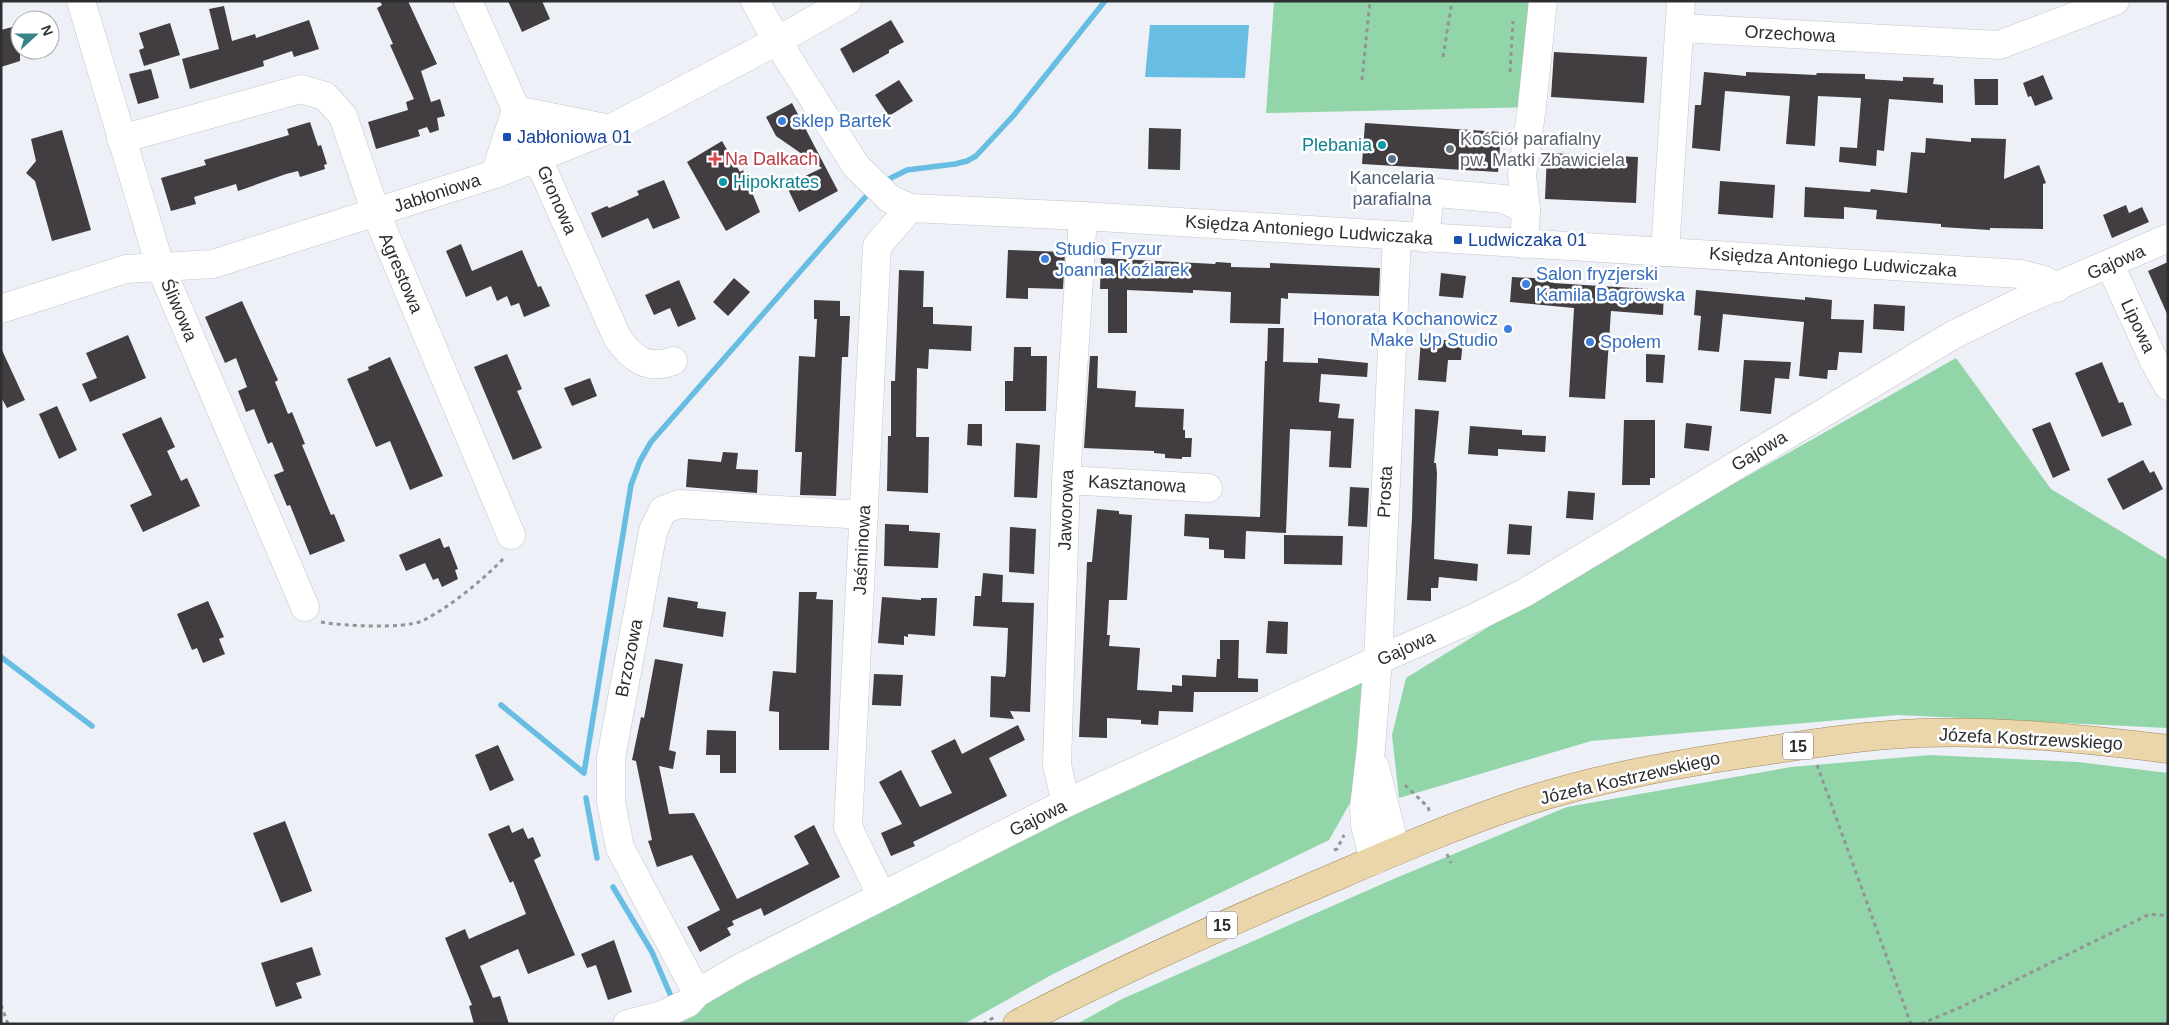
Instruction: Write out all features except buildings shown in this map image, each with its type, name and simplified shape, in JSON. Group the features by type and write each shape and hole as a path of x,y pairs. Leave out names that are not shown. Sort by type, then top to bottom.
{"main road":[{"name":"Józefa Kostrzewskiego","path":"1017,1024 1180,943 1439,833 1522,803 1593,782 1717,758 1828,741 1920,733 1957,733 2086,740 2168,748"}],"street":[{"name":"Śliwowa","path":"81,1 160,266 305,608"},
{"name":"Gronowa","path":"468,1 617,337 626,350 637,359 661,366 673,361"},
{"path":"755,1 777,42 856,166 900,203"},
{"name":"Jabłoniowa","path":"1,309 126,269 214,264 496,174 610,129 777,42 847,1"},
{"path":"1524,244 1526,210 1522,175 1532,107 1542,1"},
{"path":"1666,252 1682,1"},
{"name":"Orzechowa","path":"1680,28 1999,45 2115,1"},
{"name":"Agrestowa","path":"122,139 301,90 325,96 343,116 376,213 511,535"},
{"path":"496,174 516,110 610,129"},
{"path":"1370,187 1504,200 1526,210"},
{"path":"1425,238 1430,193"},
{"name":"Księdza Antoniego Ludwiczaka","path":"900,203 1425,238 2021,274 2044,280 2057,288"},
{"name":"Jaśminowa","path":"881,895 848,827 878,246 900,203"},
{"name":"Jaworowa","path":"1066,804 1057,765 1066,480 1083,216"},
{"name":"Prosta","path":"1385,856 1364,825 1364,808 1378,660 1397,236"},
{"name":"Gajowa","path":"627,1024 662,1014 688,1003 697,993 742,967 881,895 1066,804 1378,660 1472,619 1524,592 1953,334 2018,303 2057,288 2168,238"},
{"name":"Lipowa","path":"2110,265 2154,361 2168,386"},
{"name":"Kasztanowa","path":"1066,480 1208,488"},
{"name":"Brzozowa","path":"697,993 620,848 611,802 611,758 653,531 662,510 679,504 864,515"}],"path":[{"path":"1362,80 1370,1"},
{"path":"1443,57 1452,1"},
{"path":"305,608 316,621 328,623 391,626 421,622 474,587 496,566 507,554 511,535"},
{"path":"1816,764 1911,1024"},
{"path":"1400,780 1428,807 1451,863"},
{"path":"1921,1024 1961,1007 2150,914 2168,916"},
{"path":"1,1005 8,1024"}],"green space":[{"path":"1274,1 1543,1 1532,107 1266,113"},
{"path":"1956,358 2051,489 2168,560 2168,728 1898,715 1591,741 1399,798 1392,735 1406,678 1576,573"},
{"path":"1366,680 1354,796 1329,840 1053,974 964,1024 675,1024 748,977 1045,828"},
{"path":"1931,755 2078,762 2168,773 2168,1024 1077,1024 1122,999 1391,880 1567,807 1791,767"}],"water":[{"path":"1150,25 1249,25 1245,78 1145,77"}],"waterway":[{"path":"887,180 907,170 955,164 976,156 1014,115 1105,1"},
{"path":"501,705 584,773 631,485 640,461 651,442 868,194"},
{"path":"1,657 92,726"},
{"path":"586,798 597,858"},
{"path":"613,887 652,952 673,1001"}],"place":[{"name":"sklep Bartek","path":"782,121"},
{"name":"Jabłoniowa 01","path":"507,137"},
{"name":"Plebania","path":"1382,145"},
{"name":"Kościół parafialny pw. Matki Zbawiciela","path":"1450,149"},
{"name":"Na Dalkach","path":"715,159"},
{"name":"Kancelaria parafialna","path":"1392,159"},
{"name":"Hipokrates","path":"723,182"},
{"name":"Ludwiczaka 01","path":"1458,240"},
{"name":"Studio Fryzur Joanna Koźlarek","path":"1045,259"},
{"name":"Salon fryzjerski Kamila Bagrowska","path":"1526,284"},
{"name":"Honorata Kochanowicz Make Up Studio","path":"1508,329"},
{"name":"Społem","path":"1590,342"}]}
